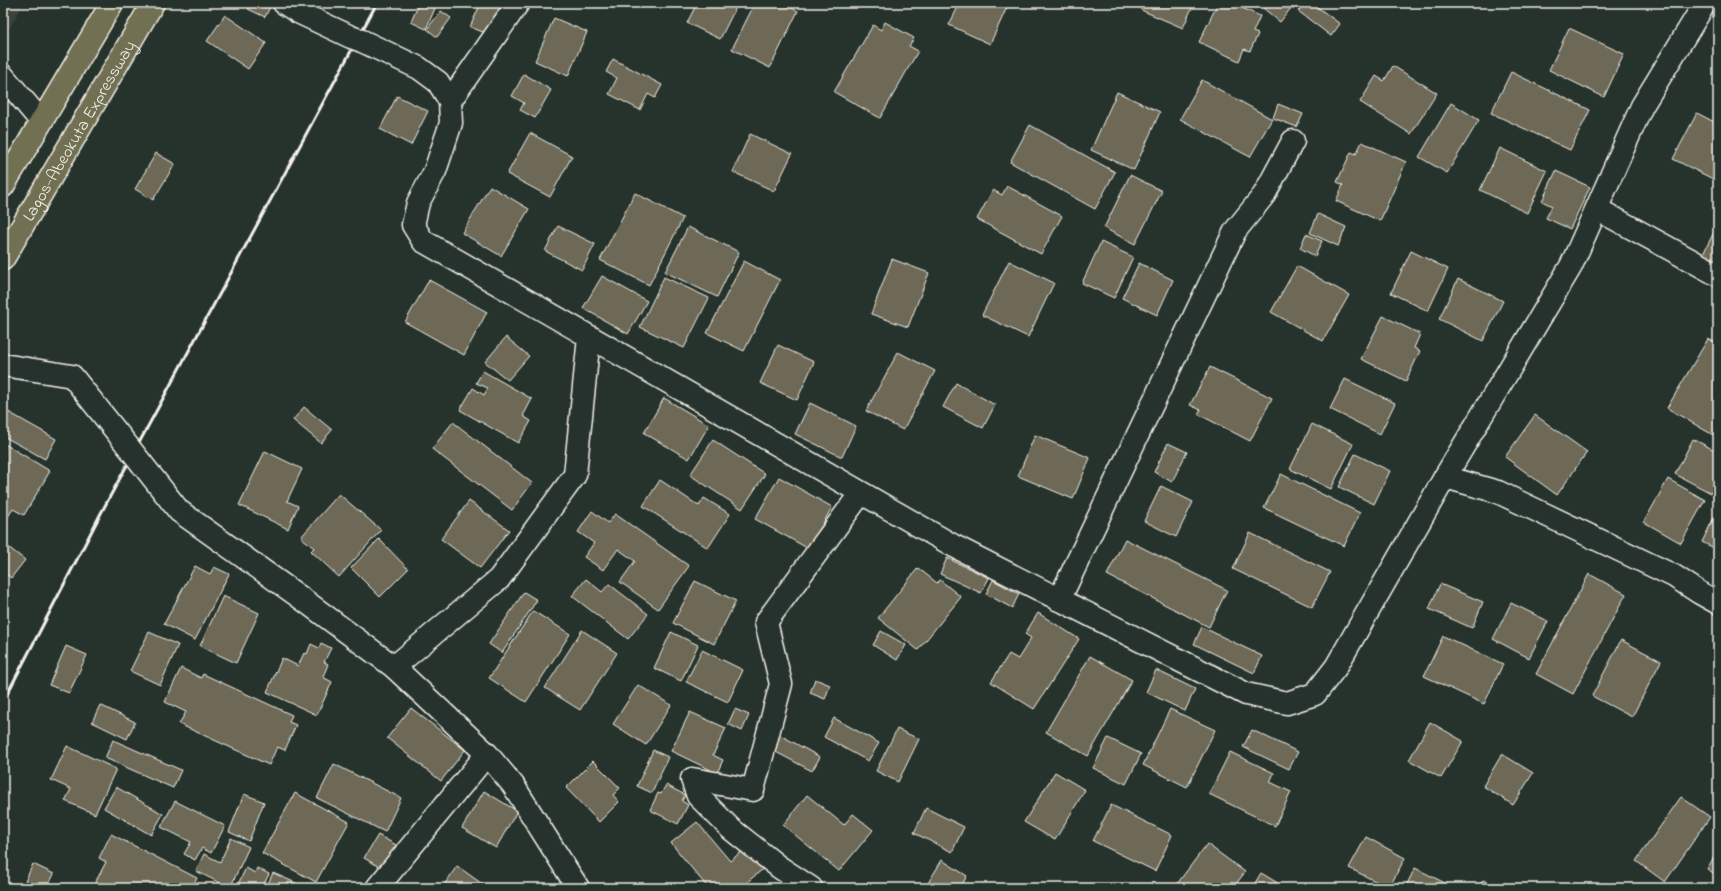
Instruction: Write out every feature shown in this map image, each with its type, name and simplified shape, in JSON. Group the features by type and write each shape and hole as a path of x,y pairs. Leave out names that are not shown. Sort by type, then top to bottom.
{"highway":[{"name":"Lagos-Abeokuta Expressway","path":"3,186 112,3"},
{"name":"Lagos-Abeokuta Expressway","path":"3,259 154,3"}],"street":[{"path":"284,3 298,12 419,68 438,82 450,101 451,123 435,171 418,203 414,225 423,241 954,546 1246,694 1287,703 1315,694 1336,667 1445,477 1571,266 1598,209 1642,106 1705,3"},
{"path":"450,101 518,3"},
{"path":"3,76 41,121"},
{"path":"1059,600 1235,231 1264,195 1293,141"},
{"path":"1598,209 1718,275"},
{"path":"394,667 499,578 575,475 589,337"},
{"path":"3,365 72,376 179,512 301,598 394,667 487,754 513,785 578,888"},
{"path":"1445,477 1498,492 1674,576 1718,603"},
{"path":"811,888 780,867 731,829 698,796 692,779 753,790 781,684 766,622 861,493"},
{"path":"377,888 487,754"}],"shaded area":[{"path":"3,3 24,3 3,39"}],"building":[{"path":"251,3 272,3 265,17 248,9"},
{"path":"419,3 429,3 436,6 426,29 411,22"},
{"path":"481,3 502,3 488,34 470,27"},
{"path":"697,3 738,3 720,39 687,23"},
{"path":"755,3 781,3 798,11 770,68 732,49"},
{"path":"960,3 1009,3 990,44 949,25"},
{"path":"1144,3 1194,3 1183,28 1141,10"},
{"path":"1218,3 1231,3 1260,16 1253,32 1258,34 1250,51 1244,49 1239,61 1199,42"},
{"path":"1257,3 1295,3 1280,22"},
{"path":"1304,3 1312,3 1340,24 1331,36 1298,11"},
{"path":"441,11 451,18 437,37 427,29"},
{"path":"225,15 266,43 248,69 207,41"},
{"path":"554,18 587,32 568,76 535,61"},
{"path":"885,22 914,38 909,46 918,51 880,118 834,92 873,25 881,30"},
{"path":"1569,28 1624,54 1604,97 1549,70"},
{"path":"613,59 662,85 655,98 648,94 640,110 609,94 617,78 606,72"},
{"path":"1393,66 1437,93 1411,134 1360,102 1376,76 1384,81"},
{"path":"1511,72 1590,110 1570,150 1491,113"},
{"path":"524,74 551,90 535,118 520,110 524,103 512,96"},
{"path":"1202,80 1272,119 1250,157 1180,119"},
{"path":"1117,92 1160,112 1134,170 1091,150"},
{"path":"1718,94 1718,105 1714,103"},
{"path":"397,96 428,111 411,145 380,129"},
{"path":"1451,103 1479,120 1447,173 1419,157"},
{"path":"1278,104 1303,114 1297,127 1273,118"},
{"path":"1697,113 1718,124 1717,181 1673,159"},
{"path":"1030,125 1115,172 1095,209 1010,162"},
{"path":"530,133 572,156 550,197 507,174"},
{"path":"750,134 792,154 774,191 733,172"},
{"path":"1362,142 1406,162 1380,221 1336,201 1343,185 1337,182 1351,152 1356,154"},
{"path":"1500,148 1547,171 1527,213 1480,190"},
{"path":"156,153 175,164 153,200 135,189"},
{"path":"1556,171 1590,187 1570,229 1546,218 1552,206 1542,201"},
{"path":"1130,175 1162,191 1135,244 1104,228"},
{"path":"490,186 529,209 501,256 462,233"},
{"path":"1007,186 1062,216 1041,254 977,219 993,190 1002,195"},
{"path":"635,193 683,218 649,285 600,260"},
{"path":"1318,214 1346,227 1338,246 1310,233"},
{"path":"1718,224 1718,264 1702,256"},
{"path":"558,226 595,244 582,270 545,251"},
{"path":"688,227 739,252 717,297 665,272"},
{"path":"1306,234 1322,241 1315,256 1300,248"},
{"path":"1101,242 1133,257 1114,298 1082,283"},
{"path":"1411,251 1448,269 1428,311 1391,293"},
{"path":"892,259 929,273 908,327 871,314"},
{"path":"744,261 780,280 744,351 707,333"},
{"path":"1009,261 1054,283 1028,337 982,315"},
{"path":"1139,263 1173,280 1157,315 1122,298"},
{"path":"1297,266 1349,295 1323,341 1271,312"},
{"path":"602,276 647,301 628,334 583,308"},
{"path":"664,277 709,298 684,348 640,327"},
{"path":"1458,279 1503,301 1483,341 1439,319"},
{"path":"429,280 487,312 464,355 405,322"},
{"path":"1383,316 1420,334 1414,348 1420,351 1406,381 1361,359"},
{"path":"506,337 529,356 508,380 485,362"},
{"path":"1708,339 1718,344 1718,427 1713,435 1667,408"},
{"path":"778,345 814,362 797,400 760,383"},
{"path":"898,352 935,371 903,430 866,411"},
{"path":"1210,367 1272,398 1250,441 1198,414 1201,410 1190,405"},
{"path":"483,371 532,399 523,416 531,421 518,443 460,410 473,388 484,395 488,388 476,383"},
{"path":"1345,379 1395,403 1380,434 1330,409"},
{"path":"956,383 995,405 983,428 943,407"},
{"path":"664,398 709,425 689,459 644,433"},
{"path":"810,403 856,426 842,457 795,434"},
{"path":"304,407 332,430 321,443 293,420"},
{"path":"3,409 56,439 45,459 3,436"},
{"path":"1535,415 1587,452 1557,495 1505,457"},
{"path":"453,422 532,483 512,510 432,449"},
{"path":"1312,424 1353,444 1331,489 1290,469"},
{"path":"1035,435 1090,458 1073,499 1018,476"},
{"path":"1693,439 1718,452 1718,479 1711,493 1675,474"},
{"path":"713,440 765,474 742,509 690,475"},
{"path":"3,443 50,471 24,515 13,509 3,524"},
{"path":"1168,443 1187,452 1172,482 1154,472"},
{"path":"265,451 302,469 287,501 298,506 288,529 239,505"},
{"path":"1355,454 1390,471 1374,504 1339,487"},
{"path":"1281,474 1360,513 1344,546 1264,508"},
{"path":"779,477 832,507 809,549 755,519"},
{"path":"1668,479 1705,500 1681,543 1644,522"},
{"path":"660,480 699,506 704,498 730,514 708,548 643,506"},
{"path":"1161,486 1193,502 1176,537 1144,521"},
{"path":"339,494 381,530 339,577 311,551 314,548 301,537"},
{"path":"469,501 509,530 480,568 441,539"},
{"path":"1718,509 1718,550 1702,542"},
{"path":"592,511 608,523 615,514 689,566 658,609 620,582 635,561 618,549 603,570 584,557 594,543 578,532"},
{"path":"1250,533 1330,572 1312,607 1233,569"},
{"path":"379,539 408,569 380,597 351,568"},
{"path":"1125,539 1227,590 1209,627 1107,575"},
{"path":"3,543 25,560 11,578 3,572"},
{"path":"947,558 989,578 981,593 940,574"},
{"path":"195,566 210,574 214,567 229,574 195,640 164,624"},
{"path":"918,568 937,583 940,580 961,597 918,650 878,618"},
{"path":"1589,574 1626,594 1573,694 1536,674"},
{"path":"586,579 602,592 609,584 648,614 628,639 572,596"},
{"path":"993,580 1019,594 1012,608 986,594"},
{"path":"695,581 736,601 714,644 673,623"},
{"path":"1440,584 1483,602 1472,628 1429,609"},
{"path":"524,592 537,600 502,653 489,644"},
{"path":"223,596 259,613 236,663 200,646"},
{"path":"1511,603 1548,621 1529,658 1493,639"},
{"path":"533,611 570,634 526,702 489,678"},
{"path":"1038,613 1079,639 1034,709 991,682 1009,654 1018,659 1031,638 1025,634"},
{"path":"1202,627 1262,656 1254,673 1194,644"},
{"path":"582,630 617,653 580,710 545,688"},
{"path":"881,631 906,645 897,660 873,645"},
{"path":"149,632 178,645 160,685 130,671"},
{"path":"671,632 698,645 681,681 654,668"},
{"path":"1443,636 1503,664 1484,704 1424,676"},
{"path":"1621,640 1661,661 1632,717 1592,696"},
{"path":"321,643 331,648 324,662 328,664 323,677 332,682 317,715 267,692 282,658 298,666 304,653 307,654 311,644 319,648"},
{"path":"66,646 87,655 69,693 49,685"},
{"path":"702,650 743,670 728,702 686,682"},
{"path":"1090,656 1132,680 1088,756 1046,732"},
{"path":"181,668 201,678 203,674 292,715 289,722 296,725 285,750 277,747 269,765 179,724 186,712 165,702"},
{"path":"1156,670 1195,689 1185,711 1146,692"},
{"path":"815,679 830,685 825,699 810,693"},
{"path":"638,685 671,705 646,745 613,724"},
{"path":"100,705 135,722 127,739 92,722"},
{"path":"411,708 465,750 441,781 387,738"},
{"path":"735,709 749,715 742,731 728,724"},
{"path":"1170,709 1215,730 1187,787 1143,765"},
{"path":"690,712 726,728 713,755 723,760 717,773 671,751"},
{"path":"834,718 879,743 868,761 824,737"},
{"path":"1430,722 1463,741 1441,778 1409,760"},
{"path":"897,729 919,739 898,782 876,771"},
{"path":"1252,730 1298,752 1289,769 1243,747"},
{"path":"780,735 820,757 812,771 772,750"},
{"path":"1108,738 1141,754 1126,784 1093,768"},
{"path":"113,740 181,770 173,788 105,758"},
{"path":"67,746 116,769 95,814 65,801 71,789 51,780"},
{"path":"653,750 668,757 652,793 637,786"},
{"path":"1230,752 1274,773 1270,782 1291,792 1275,826 1209,794"},
{"path":"1502,754 1533,773 1513,805 1483,786"},
{"path":"593,761 620,788 613,795 619,802 599,822 566,788"},
{"path":"334,764 401,798 385,832 317,798"},
{"path":"1055,772 1085,790 1055,840 1024,822"},
{"path":"666,785 685,795 682,801 688,805 678,824 650,810 658,793 661,794"},
{"path":"116,787 163,814 151,835 104,808"},
{"path":"484,791 517,811 496,848 462,828"},
{"path":"295,793 349,822 316,882 262,853"},
{"path":"244,794 264,802 249,841 229,832"},
{"path":"807,795 844,825 853,814 873,830 839,871 783,825"},
{"path":"1681,797 1710,817 1665,882 1636,861"},
{"path":"175,801 225,826 211,853 202,848 195,860 184,854 191,842 161,827"},
{"path":"1111,805 1172,835 1155,871 1093,841"},
{"path":"926,808 964,827 952,852 914,833"},
{"path":"697,822 730,861 746,848 763,869 740,888 708,888 671,843"},
{"path":"111,834 197,878 192,888 105,888 95,883 106,862 99,858"},
{"path":"378,835 396,845 383,869 364,858"},
{"path":"1366,837 1405,858 1389,888 1349,868"},
{"path":"231,838 249,847 230,888 196,871 204,854 220,862"},
{"path":"1207,844 1245,872 1233,888 1174,888"},
{"path":"1718,850 1718,876 1707,869"},
{"path":"942,860 967,876 960,888 925,888"},
{"path":"33,864 54,874 47,888 27,888 23,886"},
{"path":"457,866 488,888 442,888"},
{"path":"246,868 255,873 257,868 269,874 262,888 236,888"},
{"path":"1415,868 1455,888 1405,888"},
{"path":"273,873 296,883 294,888 266,888"},
{"path":"1261,873 1286,888 1252,888"},
{"path":"1483,880 1500,888 1479,888"}],"railway":[{"path":"3,702 100,515 377,3"}]}
